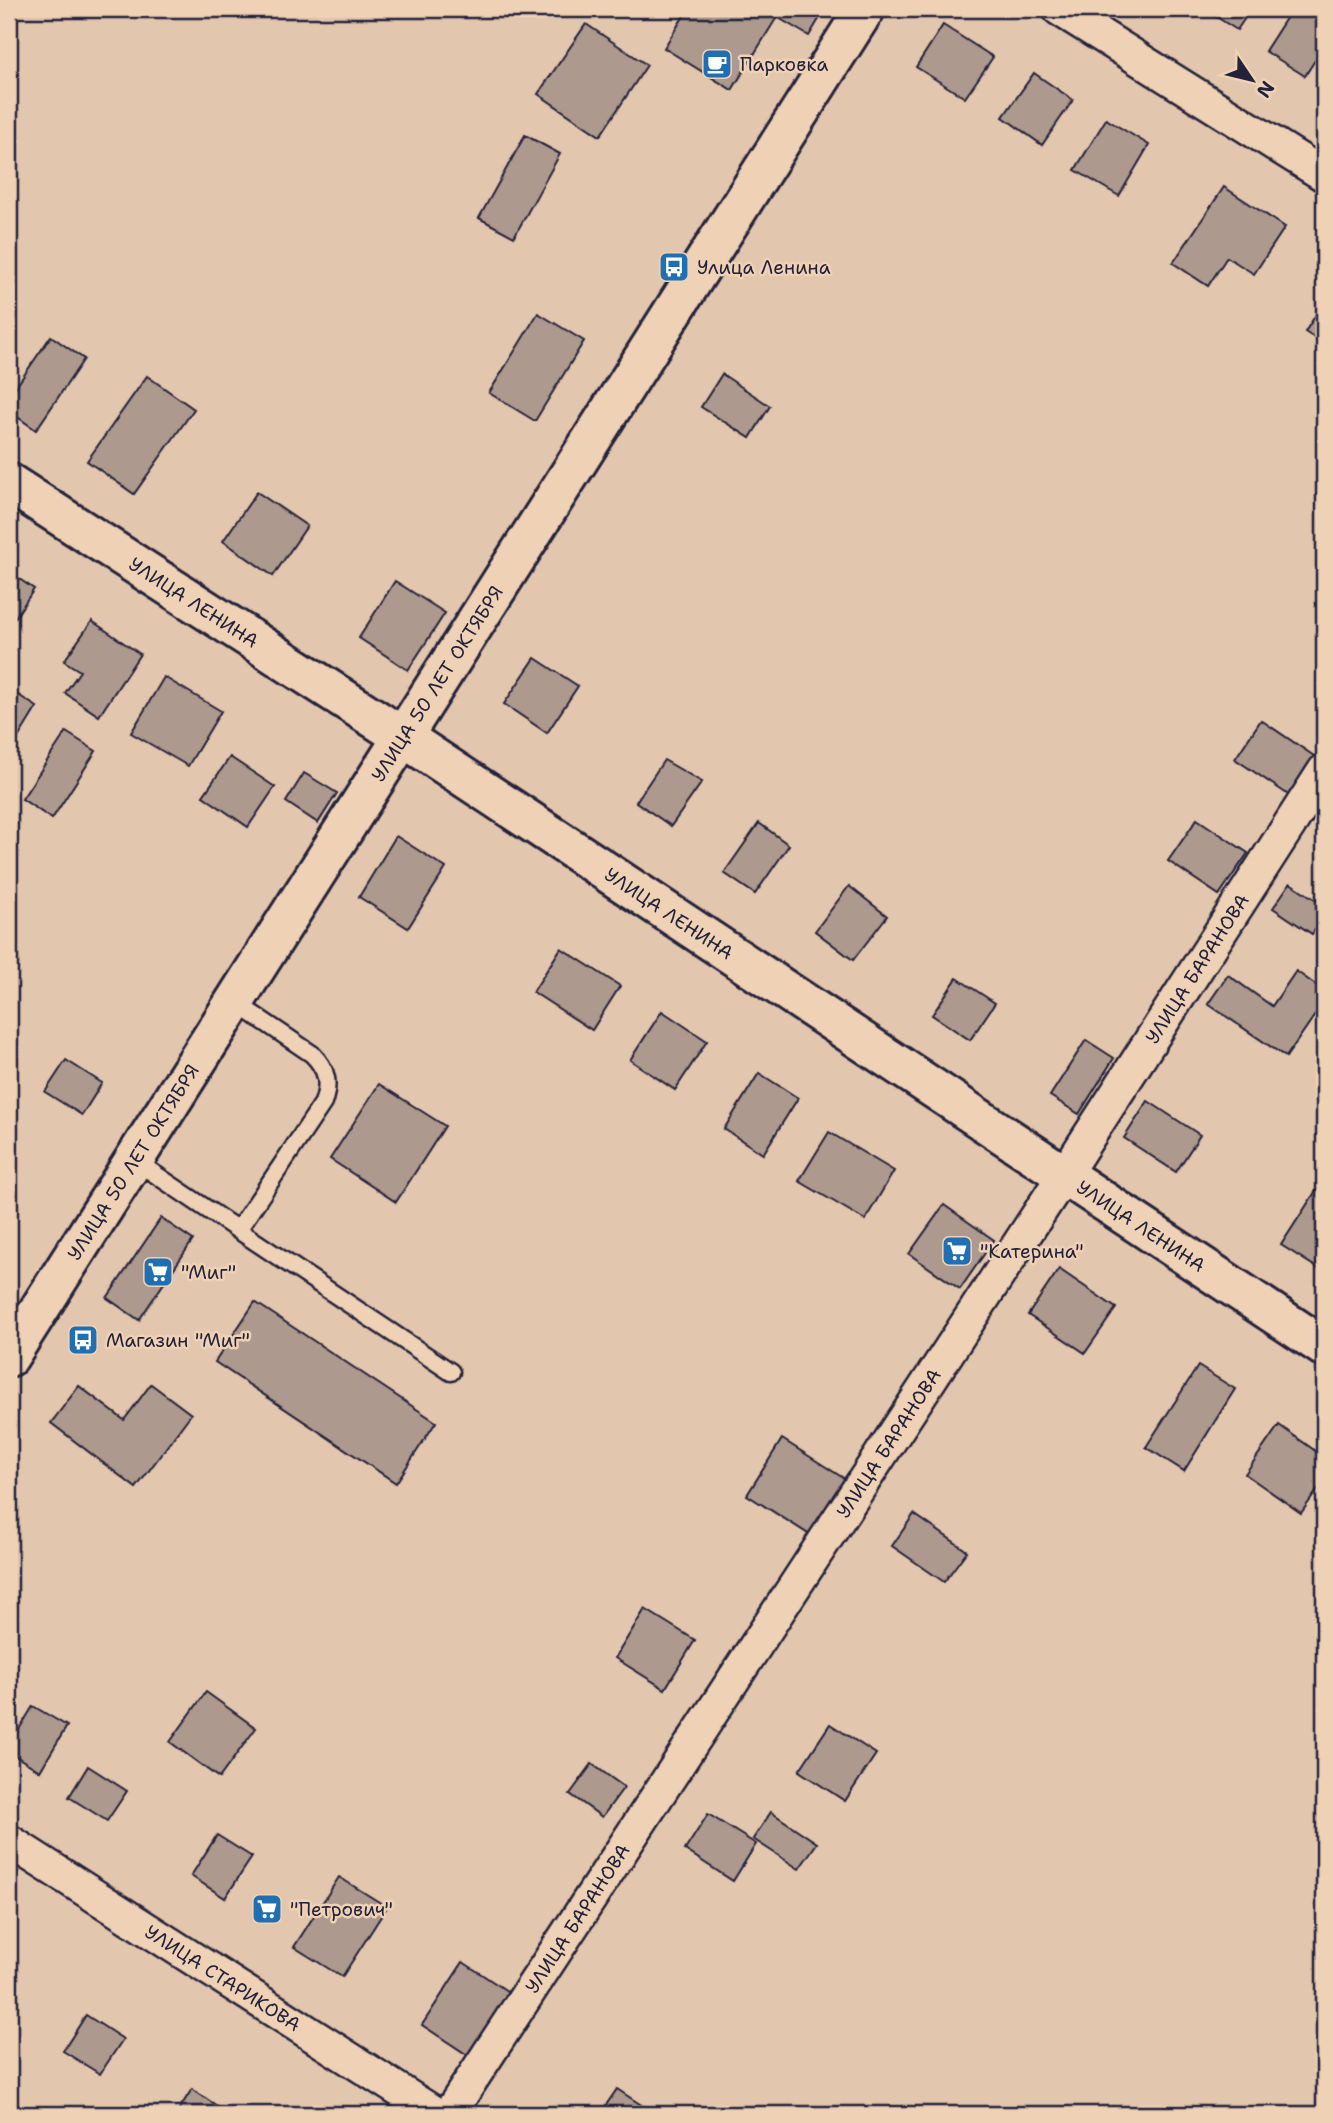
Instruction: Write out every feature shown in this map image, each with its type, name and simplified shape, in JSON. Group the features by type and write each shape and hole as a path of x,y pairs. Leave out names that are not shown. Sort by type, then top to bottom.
{"main road":[{"name":"УЛИЦА 50 ЛЕТ ОКТЯБРЯ","path":"9,1357 865,9"},
{"name":"УЛИЦА ЛЕНИНА","path":"9,483 403,737 1324,1348"}],"street":[{"path":"1059,9 1324,175"},
{"name":"УЛИЦА БАРАНОВА","path":"449,2114 1064,1175 1324,771"},
{"name":"УЛИЦА СТАРИКОВА","path":"9,1841 436,2114"}],"lane":[{"path":"235,1002 312,1054 320,1062 327,1080 323,1102 238,1230"},
{"path":"134,1160 451,1372"}],"building":[{"path":"688,9 756,9 763,13 765,9 825,9 809,36 777,17 732,90 664,48"},
{"path":"1204,9 1251,9 1237,30"},
{"path":"1292,9 1324,11 1324,46 1305,76 1265,51"},
{"path":"586,24 647,65 600,136 538,94"},
{"path":"943,25 993,57 965,98 916,67"},
{"path":"1034,73 1073,100 1042,145 1003,117"},
{"path":"1106,119 1149,145 1119,196 1075,170"},
{"path":"525,135 560,154 514,237 479,218"},
{"path":"1224,187 1285,227 1254,274 1227,257 1208,286 1173,263"},
{"path":"1324,302 1324,344 1305,332"},
{"path":"538,313 584,341 535,421 489,393"},
{"path":"51,336 84,359 36,430 9,411 9,397"},
{"path":"722,374 770,406 750,438 701,407"},
{"path":"147,376 194,409 134,494 87,461"},
{"path":"257,492 307,526 273,576 223,541"},
{"path":"9,572 34,589 9,627"},
{"path":"395,581 445,613 408,670 359,638"},
{"path":"92,621 140,654 99,716 65,693 80,671 64,661"},
{"path":"535,658 578,686 547,733 504,704"},
{"path":"164,677 221,711 188,766 131,733"},
{"path":"9,689 37,707 10,751 9,750"},
{"path":"1261,720 1317,758 1290,796 1235,759"},
{"path":"66,732 96,751 52,819 22,799"},
{"path":"230,757 275,787 248,827 203,796"},
{"path":"664,760 702,782 671,826 636,802"},
{"path":"304,773 337,793 318,823 286,802"},
{"path":"1197,819 1248,853 1219,895 1168,861"},
{"path":"759,823 789,845 755,894 724,873"},
{"path":"396,836 446,868 408,928 359,897"},
{"path":"1290,883 1324,905 1324,916 1312,934 1273,908"},
{"path":"849,886 887,916 853,960 815,931"},
{"path":"561,948 620,986 592,1030 533,992"},
{"path":"1296,971 1324,991 1324,1002 1286,1057 1208,1004 1228,975 1272,1006"},
{"path":"957,978 995,1003 970,1040 932,1015"},
{"path":"662,1011 707,1041 675,1090 630,1060"},
{"path":"1086,1040 1114,1058 1079,1114 1050,1096"},
{"path":"66,1060 102,1083 82,1115 45,1092"},
{"path":"759,1073 798,1098 763,1154 724,1129"},
{"path":"379,1084 445,1126 396,1202 330,1159"},
{"path":"1148,1101 1200,1135 1176,1172 1124,1138"},
{"path":"829,1132 894,1171 865,1220 799,1181"},
{"path":"9,1149 17,1155 9,1167"},
{"path":"1321,1183 1324,1185 1324,1261 1319,1269 1281,1245"},
{"path":"944,1205 994,1240 960,1289 909,1254"},
{"path":"161,1218 193,1240 139,1320 107,1298"},
{"path":"1059,1269 1116,1308 1085,1353 1028,1315"},
{"path":"255,1302 436,1422 396,1483 215,1362"},
{"path":"1198,1366 1235,1389 1184,1471 1146,1447"},
{"path":"151,1384 191,1414 136,1488 51,1423 79,1386 124,1420"},
{"path":"1279,1425 1324,1457 1324,1481 1301,1513 1245,1474"},
{"path":"782,1439 845,1479 810,1535 747,1495"},
{"path":"914,1514 967,1551 944,1582 892,1546"},
{"path":"645,1609 695,1640 665,1689 615,1658"},
{"path":"206,1692 256,1728 219,1778 170,1742"},
{"path":"33,1706 67,1726 40,1771 9,1752 9,1746"},
{"path":"830,1724 876,1754 845,1801 799,1771"},
{"path":"592,1764 624,1787 602,1817 570,1794"},
{"path":"88,1766 127,1791 107,1821 69,1797"},
{"path":"771,1812 817,1843 799,1869 753,1839"},
{"path":"708,1814 756,1844 733,1881 685,1850"},
{"path":"217,1835 252,1857 225,1898 191,1876"},
{"path":"339,1877 387,1907 342,1977 294,1947"},
{"path":"463,1962 510,1993 469,2056 422,2025"},
{"path":"86,2015 123,2039 100,2074 63,2051"},
{"path":"192,2089 229,2114 176,2114"},
{"path":"617,2089 655,2114 600,2114"}],"place":[{"name":"Парковка","path":"717,64"},
{"name":"Улица Ленина","path":"674,267"},
{"name":"\"Катерина\"","path":"957,1251"},
{"name":"\"Миг\"","path":"158,1272"},
{"name":"Магазин \"Миг\"","path":"83,1340"},
{"name":"\"Петрович\"","path":"267,1909"}]}
